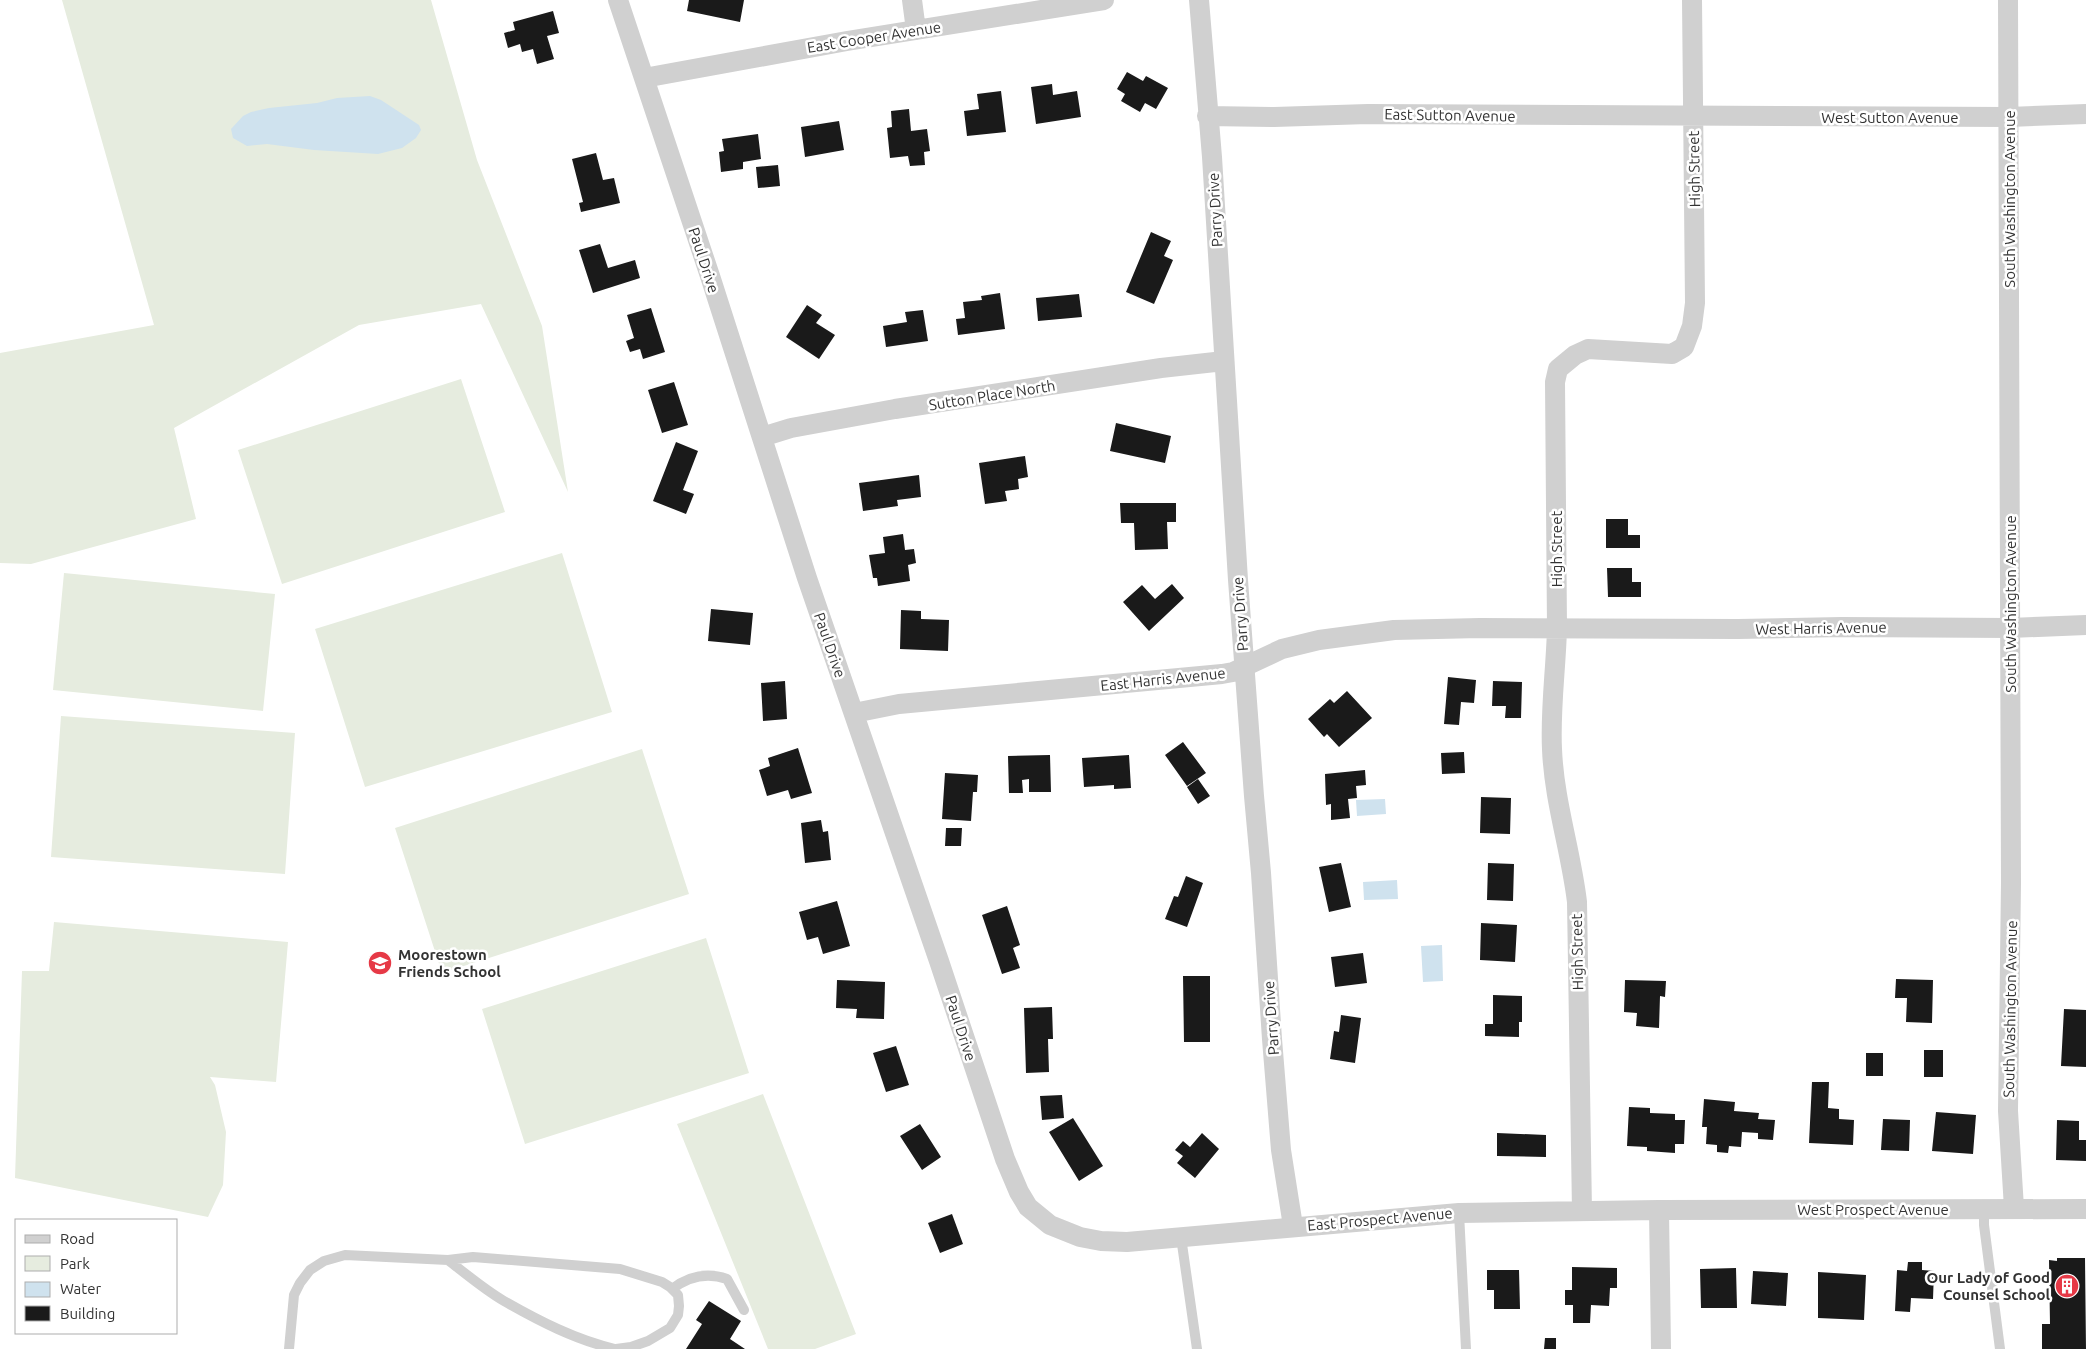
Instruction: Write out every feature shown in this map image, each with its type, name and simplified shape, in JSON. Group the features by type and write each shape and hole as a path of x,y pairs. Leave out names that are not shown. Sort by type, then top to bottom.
{"street":[{"name":"Paul Drive","path":"618,0 807,578 996,1133 1019,1192 1028,1207 1050,1225 1080,1237 1101,1241"},
{"path":"912,0 916,30"},
{"name":"East Cooper Avenue","path":"644,78 916,30 1104,0"},
{"name":"Parry Drive","path":"1199,0 1207,116 1212,157 1244,667 1279,1129 1293,1226"},
{"name":"High Street","path":"1582,1211 1576,902 1573,870 1560,810 1552,751 1551,720 1557,629 1555,382 1558,369 1575,355 1588,350 1672,354 1684,347 1692,326 1695,303 1692,0"},
{"name":"South Washington Avenue","path":"2008,0 2011,892 2008,1118 2014,1208"},
{"name":"East Sutton Avenue","path":"1207,116 1274,117 1368,114 1693,115"},
{"name":"West Sutton Avenue","path":"1693,115 2009,117 2086,114"},
{"name":"Sutton Place North","path":"762,437 791,428 895,409 1161,368 1224,361"},
{"name":"West Harris Avenue","path":"1557,629 2010,628 2086,625"},
{"name":"East Harris Avenue","path":"854,714 899,704 1222,674 1244,667 1282,649 1367,633 1451,628 1557,629"},
{"name":"West Prospect Avenue","path":"1659,1210 2086,1209"},
{"path":"1659,1210 1661,1349"},
{"name":"East Prospect Avenue","path":"1101,1241 1128,1242 1293,1226 1459,1213 1659,1210"}],"lane":[{"path":"1984,1208 1984,1224 2000,1349"},
{"path":"1459,1213 1466,1349"},
{"path":"1181,1237 1197,1349"},
{"path":"290,1349 294,1295 310,1270 324,1261 345,1255 448,1260 473,1257 620,1269 662,1282 672,1289 678,1295 678,1315 670,1328 648,1341 631,1348 615,1349 592,1344 503,1301 448,1260"},
{"path":"672,1289 682,1282 701,1275 716,1275 727,1279 744,1310"}],"green space":[{"path":"62,0 431,0 477,160 542,326 568,492 481,304 359,325 174,428 196,519 31,564 0,563 0,353 154,325"},
{"path":"461,379 505,512 282,584 238,450"},
{"path":"562,553 612,712 365,787 315,629"},
{"path":"64,573 275,594 263,711 53,690"},
{"path":"61,716 295,733 285,874 51,857"},
{"path":"642,749 689,894 442,973 395,828"},
{"path":"54,922 288,942 276,1082 210,1077 215,1085 226,1132 223,1185 208,1217 15,1178 22,971 49,971"},
{"path":"706,938 749,1073 525,1144 482,1009"},
{"path":"763,1094 856,1334 815,1349 768,1349 677,1124"}],"water":[{"path":"370,96 381,100 419,125 421,130 416,138 402,148 378,154 314,150 267,144 247,146 233,138 231,129 243,116 251,112 269,108 317,103 337,98"},
{"path":"1385,799 1386,814 1357,816 1356,800"},
{"path":"1397,880 1398,899 1364,900 1363,882"},
{"path":"1442,945 1443,981 1423,982 1421,946"}],"building":[{"path":"689,0 744,0 740,22 687,11"},
{"path":"553,11 559,33 547,36 554,59 537,64 533,49 522,52 520,44 508,48 504,33 515,30 513,22"},
{"path":"1127,72 1143,81 1146,76 1168,88 1156,109 1145,103 1140,112 1121,101 1125,94 1117,89"},
{"path":"1052,84 1053,95 1077,91 1081,117 1036,124 1031,87"},
{"path":"1001,91 1006,132 967,136 964,111 979,109 977,94"},
{"path":"909,109 911,131 927,129 930,151 924,152 925,165 910,166 908,156 890,158 887,128 892,127 891,111"},
{"path":"839,121 844,150 805,157 801,127"},
{"path":"758,134 761,159 743,162 743,169 721,172 719,152 724,151 722,139"},
{"path":"596,153 603,180 614,178 620,203 581,212 579,203 583,202 572,159"},
{"path":"778,165 780,186 758,188 756,167"},
{"path":"1151,232 1171,241 1164,256 1173,260 1154,304 1126,292"},
{"path":"600,244 608,268 635,260 640,278 593,293 579,250"},
{"path":"1000,293 1005,329 958,335 956,319 965,318 963,302 982,300 981,296"},
{"path":"1079,294 1082,317 1038,321 1036,298"},
{"path":"807,305 822,315 816,323 835,335 819,359 786,337"},
{"path":"651,308 665,352 643,359 640,349 630,352 626,341 634,338 627,315"},
{"path":"923,310 928,341 886,347 883,326 907,322 905,312"},
{"path":"674,382 688,425 662,433 648,390"},
{"path":"1116,423 1171,436 1165,463 1110,451"},
{"path":"676,442 698,451 683,490 694,494 686,514 653,501"},
{"path":"1025,456 1028,477 1018,479 1019,489 1005,491 1007,501 985,504 979,463"},
{"path":"919,475 921,497 897,500 898,506 863,511 859,483"},
{"path":"1120,503 1176,503 1176,522 1167,522 1168,549 1135,550 1134,523 1121,523"},
{"path":"1606,519 1628,519 1628,535 1640,535 1640,548 1606,548"},
{"path":"903,534 905,550 914,549 916,563 908,565 910,581 878,586 877,578 873,578 869,555 885,553 883,537"},
{"path":"1607,568 1632,568 1632,582 1641,582 1641,597 1608,597"},
{"path":"1172,584 1184,598 1149,631 1123,602 1142,585 1155,599"},
{"path":"711,609 753,613 750,645 708,641"},
{"path":"901,610 921,611 921,619 949,620 948,651 900,649"},
{"path":"1448,677 1476,680 1474,703 1461,702 1459,725 1444,724"},
{"path":"785,681 787,719 763,721 761,683"},
{"path":"1493,681 1522,682 1521,718 1505,718 1506,706 1492,706"},
{"path":"1347,691 1372,718 1339,747 1327,734 1324,737 1308,719 1330,699 1334,703"},
{"path":"1183,742 1206,773 1187,786 1165,755"},
{"path":"798,748 812,793 791,799 788,790 767,796 759,770 770,766 768,758"},
{"path":"1464,752 1465,773 1442,774 1441,753"},
{"path":"1050,755 1051,792 1029,792 1029,779 1022,780 1023,793 1009,793 1008,756"},
{"path":"1129,755 1131,788 1114,789 1114,785 1084,787 1082,758"},
{"path":"1365,770 1366,785 1356,786 1357,798 1348,799 1350,818 1331,820 1331,804 1326,805 1325,774"},
{"path":"945,773 978,775 977,792 973,792 971,821 942,819"},
{"path":"1198,779 1210,796 1198,804 1187,787"},
{"path":"1481,797 1511,798 1510,834 1480,833"},
{"path":"821,820 823,832 828,831 831,860 805,863 801,823"},
{"path":"946,828 962,828 961,846 945,846"},
{"path":"1341,863 1351,907 1329,912 1319,867"},
{"path":"1488,863 1514,864 1513,901 1487,900"},
{"path":"1186,876 1203,883 1187,927 1165,919 1174,896 1178,897"},
{"path":"837,901 850,946 823,954 818,937 807,940 799,912"},
{"path":"1007,906 1020,945 1013,948 1020,968 1002,974 982,915"},
{"path":"1481,923 1517,925 1515,962 1480,960"},
{"path":"1363,953 1367,983 1335,987 1331,957"},
{"path":"1183,976 1210,976 1210,1042 1184,1042"},
{"path":"1896,979 1933,980 1932,1023 1906,1022 1907,998 1895,998"},
{"path":"837,980 885,982 884,1019 856,1018 857,1009 836,1008"},
{"path":"1625,980 1666,981 1665,997 1660,996 1659,1028 1636,1026 1637,1013 1624,1012"},
{"path":"1493,995 1522,996 1522,1022 1519,1022 1519,1037 1485,1036 1485,1024 1493,1024"},
{"path":"1052,1007 1053,1039 1048,1039 1049,1072 1026,1073 1024,1008"},
{"path":"2064,1009 2086,1010 2086,1067 2061,1066"},
{"path":"1341,1015 1361,1018 1355,1063 1330,1059 1334,1031 1339,1032"},
{"path":"896,1046 909,1085 886,1092 873,1053"},
{"path":"1924,1050 1943,1050 1943,1077 1924,1077"},
{"path":"1866,1053 1883,1053 1883,1076 1866,1076"},
{"path":"1812,1082 1829,1082 1828,1108 1839,1109 1839,1119 1854,1120 1853,1145 1809,1143"},
{"path":"1062,1095 1064,1118 1042,1120 1040,1096"},
{"path":"1704,1099 1735,1102 1734,1111 1759,1113 1758,1119 1775,1120 1773,1140 1758,1139 1758,1133 1742,1132 1741,1147 1729,1146 1728,1153 1717,1152 1717,1145 1706,1144 1707,1127 1702,1127"},
{"path":"1629,1107 1650,1108 1650,1113 1675,1114 1675,1120 1685,1120 1684,1144 1675,1144 1675,1153 1647,1151 1647,1147 1627,1146"},
{"path":"1936,1112 1976,1115 1973,1154 1932,1151"},
{"path":"1073,1118 1103,1166 1079,1181 1049,1132"},
{"path":"1883,1119 1910,1120 1909,1151 1881,1150"},
{"path":"2057,1120 2079,1121 2079,1140 2086,1140 2086,1161 2056,1160"},
{"path":"920,1124 941,1157 922,1170 900,1136"},
{"path":"1202,1133 1219,1149 1195,1178 1177,1163 1183,1156 1175,1150 1183,1141 1190,1147"},
{"path":"1497,1133 1546,1135 1546,1157 1497,1156"},
{"path":"952,1214 963,1244 940,1253 928,1223"},
{"name":"Our Lady of Good Counsel School","path":"2057,1258 2085,1258 2086,1349 2042,1349 2042,1324 2050,1324 2049,1260 2057,1261"},
{"path":"1908,1262 1922,1262 1922,1270 1934,1271 1933,1299 1911,1298 1910,1312 1895,1311 1897,1270 1907,1271"},
{"path":"1572,1267 1617,1268 1617,1288 1610,1288 1609,1306 1591,1305 1590,1323 1573,1323 1573,1305 1565,1305 1565,1290 1572,1290"},
{"path":"1736,1268 1737,1308 1701,1308 1700,1269"},
{"path":"1487,1270 1519,1270 1520,1309 1494,1309 1494,1290 1487,1290"},
{"path":"1753,1271 1788,1273 1786,1306 1751,1304"},
{"path":"1818,1272 1866,1275 1864,1320 1818,1318"},
{"path":"709,1301 741,1321 730,1339 745,1349 686,1349 702,1324 696,1320"},
{"path":"1545,1338 1556,1338 1556,1349 1544,1349"}],"place":[{"name":"Moorestown Friends School","path":"380,963"},
{"name":"Our Lady of Good Counsel School","path":"2067,1286"}]}
